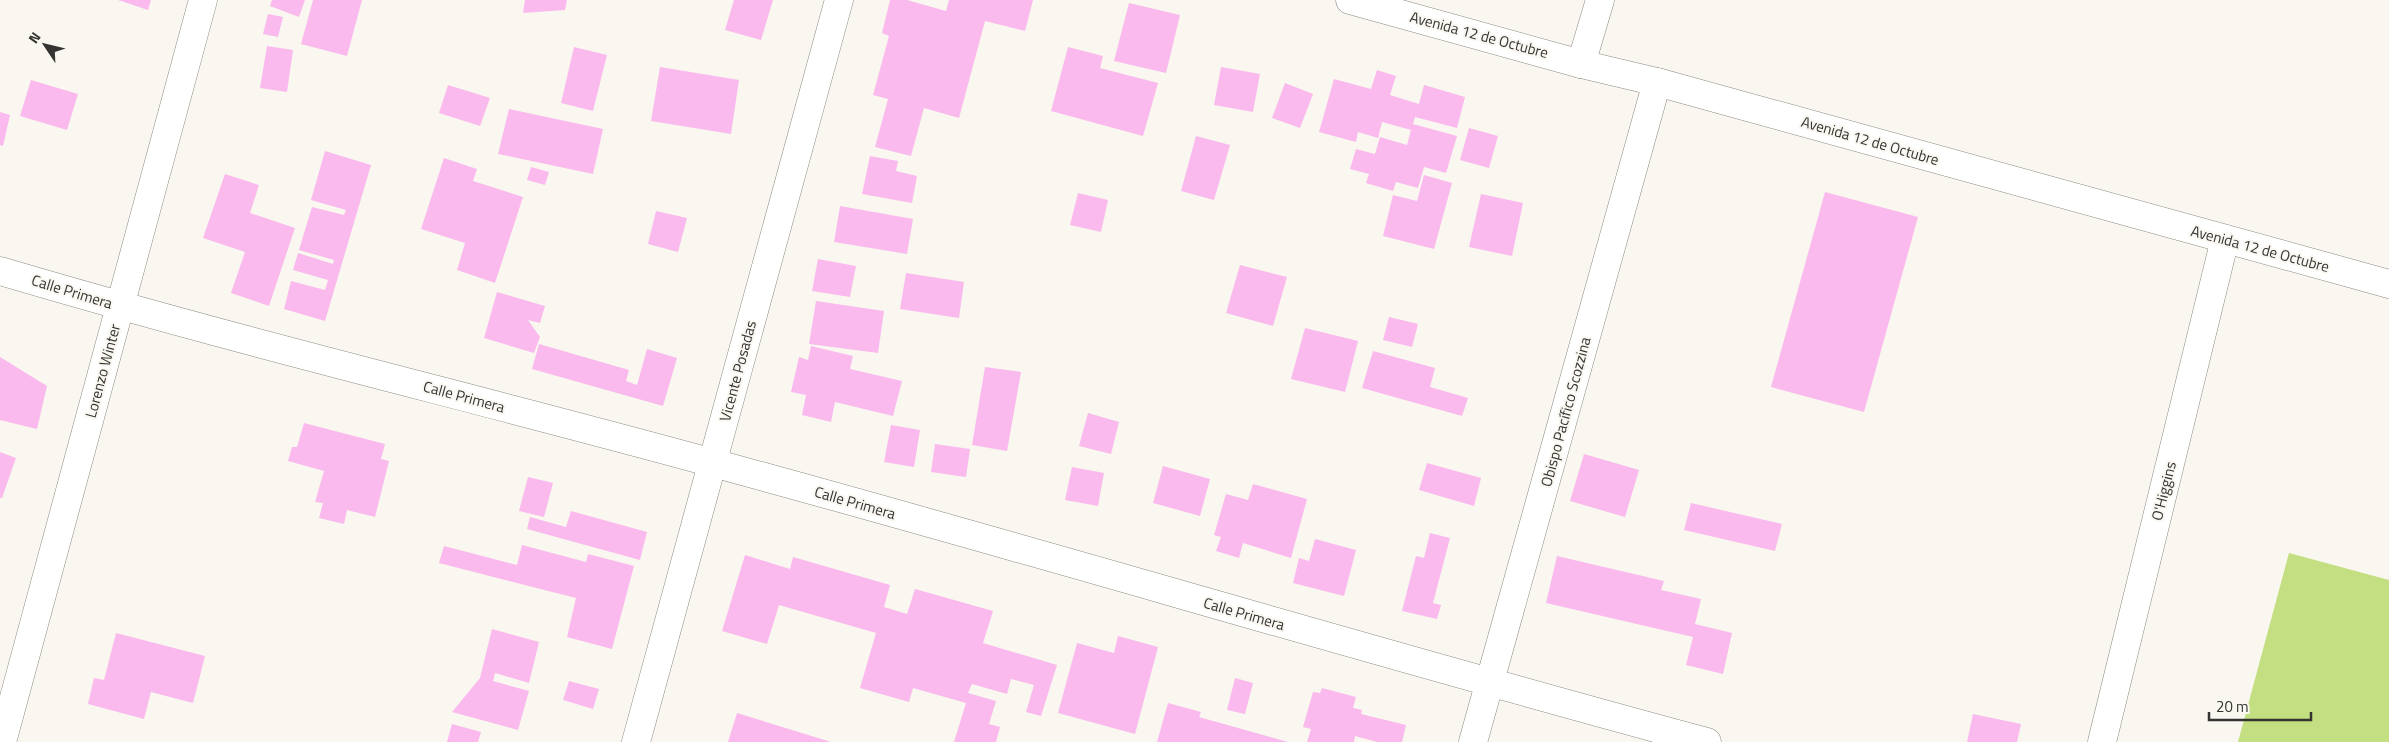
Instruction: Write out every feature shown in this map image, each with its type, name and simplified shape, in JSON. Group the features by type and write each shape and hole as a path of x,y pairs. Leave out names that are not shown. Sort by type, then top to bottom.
{"street":[{"name":"Lorenzo Winter","path":"2,742 203,0"},
{"name":"Vicente Posadas","path":"636,742 714,463 839,0"},
{"name":"Avenida 12 de Octubre","path":"1350,0 1581,64 1658,82 2389,284"},
{"path":"1581,64 1600,0"},
{"name":"Obispo Pacífico Scozzina","path":"1473,742 1491,684 1658,82"},
{"name":"O'Higgins","path":"2102,742 2226,239"},
{"name":"Calle Primera","path":"0,271 121,307 714,463 1491,684 1707,742"}],"green space":[{"path":"2289,553 2389,580 2389,742 2238,742"}],"building":[{"path":"118,0 151,0 148,10"},
{"path":"272,0 305,0 299,17 270,6"},
{"path":"313,0 362,0 347,56 301,44"},
{"path":"525,0 567,0 565,10 523,13"},
{"path":"734,0 773,0 761,40 725,30"},
{"path":"890,0 907,0 946,11 949,0 1033,0 1025,31 985,21 959,118 924,108 911,156 875,147 888,99 873,95 889,36 882,33"},
{"path":"1129,3 1180,15 1166,73 1114,61"},
{"path":"268,14 283,17 278,37 263,34"},
{"path":"267,46 293,50 287,92 260,88"},
{"path":"574,47 607,55 593,111 561,103"},
{"path":"1068,47 1103,56 1100,68 1158,83 1143,136 1051,111"},
{"path":"660,67 739,80 731,134 651,121"},
{"path":"1221,67 1260,74 1253,112 1214,105"},
{"path":"1377,70 1396,76 1390,95 1419,104 1424,85 1465,97 1457,128 1415,117 1413,124 1457,136 1446,173 1424,167 1418,188 1396,182 1393,191 1366,183 1369,174 1350,169 1356,149 1375,154 1380,137 1407,145 1411,130 1382,122 1378,138 1358,132 1356,142 1319,132 1334,79 1371,89"},
{"path":"31,80 78,94 67,130 20,116"},
{"path":"1285,83 1313,94 1300,128 1272,118"},
{"path":"448,85 490,98 480,126 439,113"},
{"path":"509,109 603,129 593,174 498,154"},
{"path":"0,112 10,115 3,146 0,145"},
{"path":"1469,128 1498,136 1489,168 1460,160"},
{"path":"1196,136 1230,145 1214,200 1181,191"},
{"path":"325,151 371,165 325,321 284,309 291,281 325,290 328,280 293,270 298,253 333,264 334,260 299,250 312,207 344,215 346,210 311,200"},
{"path":"870,156 898,161 896,171 917,176 912,203 862,194"},
{"path":"444,158 477,169 473,181 523,197 495,283 457,270 465,243 421,229"},
{"path":"531,167 549,172 545,185 527,180"},
{"path":"225,174 259,185 250,213 295,228 269,306 231,293 245,252 203,238"},
{"path":"1424,175 1452,183 1434,249 1383,236 1393,195 1417,201"},
{"path":"1825,192 1918,217 1864,412 1771,387"},
{"path":"1078,193 1108,200 1101,232 1070,225"},
{"path":"1481,194 1523,203 1512,256 1469,247"},
{"path":"840,206 913,219 907,254 834,242"},
{"path":"656,211 687,218 678,252 648,244"},
{"path":"818,259 856,266 850,297 812,291"},
{"path":"1240,265 1287,277 1273,326 1226,313"},
{"path":"906,273 964,282 959,318 900,309"},
{"path":"497,292 545,306 540,323 528,320 540,337 534,353 484,338"},
{"path":"816,301 884,311 878,353 809,344"},
{"path":"1389,317 1418,324 1412,347 1383,340"},
{"path":"1305,328 1358,341 1345,392 1291,379"},
{"path":"539,344 629,370 626,381 637,385 647,349 677,358 663,406 532,369"},
{"path":"811,346 853,356 850,369 902,381 893,416 835,402 831,422 802,415 806,395 791,392 799,357 808,360"},
{"path":"1373,351 1435,368 1430,387 1468,398 1462,416 1362,388"},
{"path":"0,357 47,386 37,429 0,420"},
{"path":"985,367 1021,372 1007,451 972,445"},
{"path":"1088,413 1119,422 1111,454 1079,446"},
{"path":"304,423 385,444 381,459 389,461 375,517 347,510 344,524 319,518 323,503 315,502 324,471 288,461 292,447 297,447"},
{"path":"891,425 920,430 914,467 884,462"},
{"path":"935,444 970,449 966,477 931,472"},
{"path":"0,452 16,458 2,498 0,498"},
{"path":"1584,454 1639,470 1625,517 1570,501"},
{"path":"1427,463 1481,478 1474,506 1419,490"},
{"path":"1163,466 1210,479 1200,516 1153,503"},
{"path":"1072,467 1104,473 1098,506 1065,500"},
{"path":"528,477 553,483 544,517 519,511"},
{"path":"1253,484 1307,499 1291,558 1243,543 1239,558 1216,551 1221,537 1214,535 1226,494 1248,500"},
{"path":"1691,503 1782,524 1775,551 1684,530"},
{"path":"571,511 647,532 640,560 527,529 530,517 566,527"},
{"path":"1430,533 1450,538 1433,603 1441,605 1437,619 1402,611 1416,556 1424,558"},
{"path":"1315,539 1356,550 1344,596 1293,583 1299,558 1309,561"},
{"path":"522,545 586,562 588,554 634,566 612,649 567,637 576,598 439,563 444,546 517,565"},
{"path":"745,555 790,569 793,557 890,585 884,607 907,614 915,589 993,611 983,643 1057,665 1041,716 1026,712 1034,685 1011,679 1007,694 972,684 968,693 996,701 989,724 1000,727 996,742 954,742 966,703 913,688 909,702 860,688 876,633 779,605 767,644 722,631"},
{"path":"1557,556 1664,581 1661,590 1701,599 1695,624 1732,633 1723,674 1686,665 1693,637 1546,603"},
{"path":"492,629 539,642 529,683 495,673 493,681 529,691 518,730 452,712 480,678"},
{"path":"116,633 205,656 193,703 151,692 144,719 88,704 94,678 104,680"},
{"path":"1118,636 1158,647 1135,734 1058,713 1077,643 1114,653"},
{"path":"1235,678 1253,683 1245,714 1227,710"},
{"path":"569,681 599,689 593,709 563,700"},
{"path":"1322,688 1356,697 1353,708 1362,710 1361,714 1406,725 1402,742 1377,742 1355,736 1354,742 1307,742 1311,729 1303,727 1313,692 1320,693"},
{"path":"1168,703 1201,712 1199,717 1288,742 1157,742"},
{"path":"737,713 831,742 728,742"},
{"path":"1973,714 2021,724 2017,742 1967,742"},
{"path":"452,724 481,732 478,742 447,742"}]}
